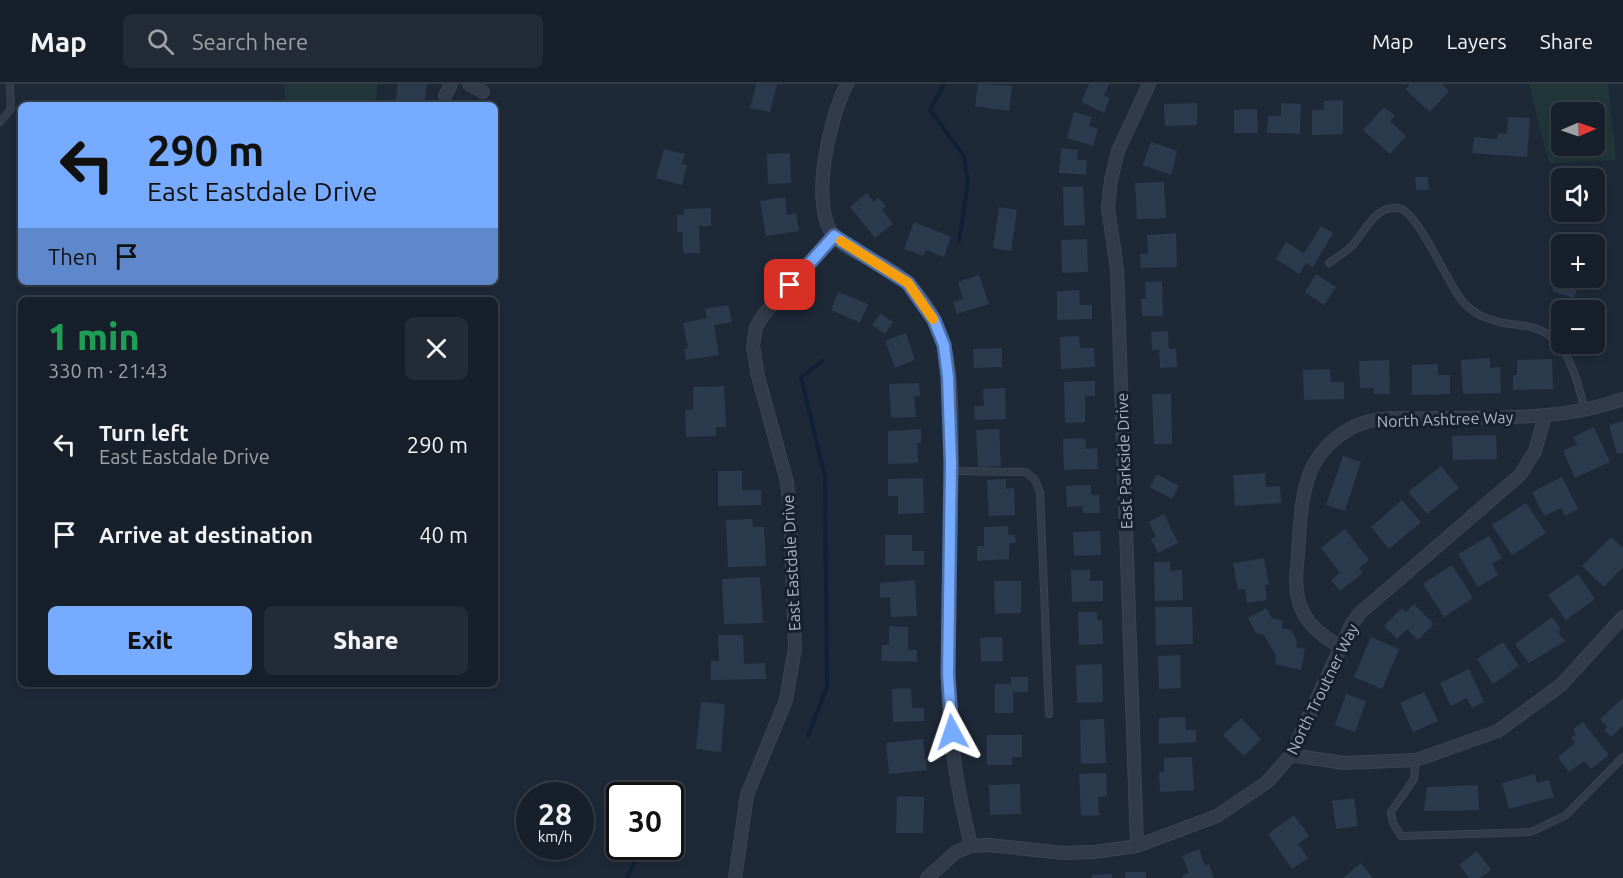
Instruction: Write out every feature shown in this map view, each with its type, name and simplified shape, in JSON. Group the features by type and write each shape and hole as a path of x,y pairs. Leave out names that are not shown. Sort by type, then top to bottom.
{"street":[{"path":"445,96 451,84"},
{"path":"469,84 483,92"},
{"path":"847,84 832,120 824,170 823,190 827,216 834,236 908,283 934,320 944,345 948,377 951,471 949,711 959,797 971,846 957,852 927,878"},
{"name":"East Parkside Drive","path":"1137,846 1117,269 1108,208 1118,151 1149,84"},
{"name":"East Eastdale Drive","path":"735,878 746,797 786,700 795,648 787,482 758,376 753,345 756,327 764,314 834,236"},
{"path":"1545,416 1585,411 1623,399"},
{"name":"North Troutner Way","path":"971,846 989,845 1064,854 1137,846 1216,816 1267,782 1291,755 1352,625 1370,603 1520,475 1535,451 1545,416"},
{"name":"North Ashtree Way","path":"1341,647 1314,630 1303,614 1298,598 1296,574 1306,485 1322,452 1350,428 1383,419 1545,416"},
{"path":"1291,755 1344,763 1416,760 1498,731 1561,685 1623,617"}],"lane":[{"path":"0,122 10,109 9,84"},
{"path":"1329,263 1352,245 1364,229 1383,211 1397,207 1405,210 1415,220 1451,286 1473,312 1489,320 1537,329 1552,337 1574,373 1585,411"},
{"path":"951,471 1026,472 1035,480 1040,492 1049,714"},
{"path":"1416,760 1414,779 1391,812 1393,823 1401,836 1531,832 1566,814 1623,757"}],"green space":[{"path":"285,84 378,84 375,102 285,102"},
{"path":"1529,84 1608,84 1616,160 1549,163"}],"building":[{"path":"398,84 427,84 424,102 395,102"},
{"path":"756,84 777,84 770,112 750,108"},
{"path":"978,84 1012,86 1009,111 975,106"},
{"path":"1089,84 1109,84 1104,96 1110,98 1104,113 1081,102"},
{"path":"1410,84 1441,84 1449,91 1430,112 1405,89"},
{"path":"1343,100 1343,134 1312,135 1312,110 1324,110 1324,101"},
{"path":"1197,103 1197,125 1165,126 1164,104"},
{"path":"1281,103 1301,104 1300,134 1267,133 1268,116 1281,116"},
{"path":"1384,107 1395,116 1390,121 1406,136 1390,154 1363,130"},
{"path":"1257,109 1258,133 1234,133 1234,110"},
{"path":"1074,112 1092,117 1089,126 1098,129 1093,146 1067,138"},
{"path":"1508,117 1530,118 1527,157 1472,153 1474,137 1497,139 1498,133 1507,134"},
{"path":"1151,142 1177,151 1171,175 1143,165"},
{"path":"1061,148 1078,150 1077,160 1087,160 1086,175 1059,173"},
{"path":"664,149 685,154 682,164 687,165 682,185 656,178"},
{"path":"790,153 791,183 768,184 767,154"},
{"path":"1415,177 1428,177 1429,190 1416,190"},
{"path":"1164,182 1166,218 1137,219 1135,183"},
{"path":"1083,186 1085,225 1064,226 1063,187"},
{"path":"867,193 874,202 878,198 886,206 882,210 893,224 875,238 850,207"},
{"path":"785,197 787,215 796,213 799,231 766,236 760,201"},
{"path":"999,207 1017,210 1011,251 993,248"},
{"path":"711,208 711,226 699,226 700,253 683,253 683,232 677,232 677,215 684,215 684,209"},
{"path":"914,222 951,237 944,257 926,250 923,256 904,249"},
{"path":"1321,226 1333,233 1313,267 1306,263 1299,274 1276,259 1286,242 1304,253"},
{"path":"1176,233 1177,267 1141,268 1140,254 1148,254 1147,235"},
{"path":"1087,239 1088,272 1062,273 1061,240"},
{"path":"1316,274 1336,287 1324,305 1305,292"},
{"path":"979,275 989,304 957,314 953,302 963,299 958,282"},
{"path":"1162,281 1163,316 1142,316 1141,299 1146,299 1145,282"},
{"path":"1553,288 1578,288 1574,298 1552,291"},
{"path":"1079,290 1080,305 1092,305 1092,319 1057,320 1057,291"},
{"path":"838,292 868,304 860,323 831,310"},
{"path":"728,305 732,322 714,325 719,355 686,360 684,349 688,348 683,323 707,318 705,309"},
{"path":"881,313 893,322 885,334 872,325"},
{"path":"1168,331 1169,349 1176,349 1177,367 1160,368 1159,350 1152,350 1151,332"},
{"path":"906,333 915,360 895,368 885,341"},
{"path":"1079,336 1080,348 1094,348 1095,367 1061,369 1060,337"},
{"path":"1002,348 1002,367 974,368 973,349"},
{"path":"1490,358 1490,368 1500,367 1501,393 1463,394 1461,360"},
{"path":"1552,359 1553,389 1513,390 1513,375 1517,375 1517,360"},
{"path":"1389,360 1390,394 1374,394 1374,388 1360,388 1359,361"},
{"path":"1438,364 1438,375 1450,375 1450,394 1412,395 1412,365"},
{"path":"1330,369 1331,382 1344,382 1344,399 1304,400 1303,370"},
{"path":"1095,381 1095,396 1085,396 1085,422 1065,423 1064,382"},
{"path":"919,383 920,396 914,396 916,417 891,418 889,384"},
{"path":"724,386 726,427 716,427 716,436 686,437 685,410 693,410 693,387"},
{"path":"1005,388 1006,419 975,420 974,406 984,406 983,389"},
{"path":"1152,394 1171,394 1172,444 1154,444"},
{"path":"1623,421 1623,453 1617,454 1609,425"},
{"path":"1594,427 1610,462 1575,478 1563,451 1577,444 1573,437"},
{"path":"921,429 921,443 917,443 918,463 888,464 888,431"},
{"path":"999,429 1001,466 978,467 976,430"},
{"path":"1496,435 1497,459 1453,460 1452,436"},
{"path":"1085,438 1086,449 1097,448 1098,469 1064,470 1063,439"},
{"path":"1343,456 1361,462 1345,511 1326,505"},
{"path":"1441,466 1459,488 1427,514 1408,492"},
{"path":"718,471 742,471 742,490 761,490 761,505 718,506"},
{"path":"1265,473 1266,487 1280,486 1281,503 1235,506 1233,475"},
{"path":"1157,474 1179,486 1172,499 1150,487"},
{"path":"1562,477 1578,509 1565,516 1561,508 1544,516 1532,492"},
{"path":"923,478 924,513 898,514 898,496 888,496 888,479"},
{"path":"1006,479 1006,489 1014,488 1015,515 989,516 987,480"},
{"path":"1091,485 1091,495 1099,495 1100,513 1083,513 1082,506 1067,507 1066,486"},
{"path":"1402,500 1421,522 1389,549 1371,527"},
{"path":"1526,503 1546,533 1512,555 1492,525"},
{"path":"1164,514 1178,543 1158,553 1151,539 1156,537 1149,522"},
{"path":"752,519 753,527 764,527 766,566 728,567 726,520"},
{"path":"1008,526 1008,535 1015,535 1016,543 1009,543 1009,559 977,561 977,546 984,546 984,527"},
{"path":"1345,529 1369,560 1359,568 1363,573 1340,591 1331,580 1340,573 1321,548"},
{"path":"1100,531 1101,555 1074,556 1073,532"},
{"path":"885,535 912,535 912,551 924,551 924,565 885,565"},
{"path":"1489,536 1502,558 1492,564 1498,575 1478,587 1458,554"},
{"path":"1611,537 1623,548 1623,567 1604,587 1582,566"},
{"path":"1264,558 1269,584 1265,585 1267,600 1247,603 1245,589 1238,590 1233,563"},
{"path":"1154,562 1170,562 1170,571 1182,570 1183,600 1155,601"},
{"path":"1452,565 1473,598 1444,617 1423,584"},
{"path":"1071,570 1090,570 1090,581 1103,581 1103,601 1072,602"},
{"path":"1578,574 1595,599 1566,620 1548,595"},
{"path":"760,577 763,623 724,624 722,579"},
{"path":"915,580 917,616 891,617 890,597 880,598 880,583"},
{"path":"994,581 1021,581 1021,613 995,614"},
{"path":"1414,604 1434,624 1418,640 1407,629 1397,639 1384,626 1402,608 1406,612"},
{"path":"1155,607 1192,607 1193,644 1156,645"},
{"path":"1266,608 1272,618 1283,621 1282,628 1291,630 1297,641 1296,647 1305,649 1301,670 1275,664 1276,656 1264,635 1256,633 1248,618"},
{"path":"1078,612 1097,612 1097,620 1102,620 1103,644 1079,645"},
{"path":"1552,617 1561,629 1558,632 1565,641 1529,663 1515,644"},
{"path":"889,626 908,627 908,650 917,650 917,662 881,661 882,645 889,645"},
{"path":"718,635 743,635 744,664 765,663 766,679 711,680 711,661 719,661"},
{"path":"1002,637 1003,661 981,662 980,638"},
{"path":"1371,637 1399,649 1382,689 1354,677"},
{"path":"1503,642 1519,666 1493,684 1477,659"},
{"path":"1180,655 1181,688 1159,689 1158,656"},
{"path":"1102,664 1103,702 1077,703 1076,665"},
{"path":"1469,669 1484,702 1472,708 1467,698 1451,706 1440,683"},
{"path":"1011,677 1028,677 1028,692 1013,692 1013,713 995,713 995,684 1011,684"},
{"path":"911,688 912,708 924,708 924,721 893,722 892,689"},
{"path":"1424,692 1438,721 1413,732 1400,703"},
{"path":"1346,694 1366,701 1355,732 1335,725"},
{"path":"1623,698 1623,726 1611,737 1604,730 1607,727 1600,719"},
{"path":"701,702 725,704 721,752 696,749"},
{"path":"1185,717 1186,730 1196,730 1196,742 1159,744 1159,718"},
{"path":"1241,718 1261,739 1244,756 1223,735"},
{"path":"1104,719 1106,763 1081,764 1080,720"},
{"path":"1583,722 1609,755 1591,769 1584,761 1569,772 1558,757 1575,743 1571,738 1576,734 1573,729"},
{"path":"987,735 1022,735 1022,757 1012,757 1012,765 987,765"},
{"path":"923,739 927,770 889,774 886,743"},
{"path":"1192,757 1194,790 1160,792 1159,772 1164,772 1164,758"},
{"path":"1106,773 1107,796 1098,797 1099,815 1081,816 1079,774"},
{"path":"1535,774 1537,783 1549,780 1554,797 1509,809 1502,783"},
{"path":"1020,784 1021,814 990,815 989,785"},
{"path":"1478,785 1479,810 1424,811 1427,787"},
{"path":"897,796 924,797 923,833 896,833"},
{"path":"1354,798 1358,826 1336,829 1332,801"},
{"path":"1294,815 1309,836 1298,844 1308,858 1292,869 1268,834"},
{"path":"1199,849 1205,866 1209,864 1214,878 1183,878 1182,876 1189,873 1182,856"},
{"path":"1477,851 1491,870 1480,878 1469,878 1459,865"},
{"path":"1361,863 1373,878 1343,878"},
{"path":"1125,872 1146,872 1146,878 1125,878"},
{"path":"1112,874 1112,878 1092,878 1092,875"}],"waterway":[{"path":"944,84 930,110 964,156 968,182 959,241"},
{"path":"808,736 827,687 825,477 801,377 822,361"},
{"path":"627,878 635,862"}],"slow traffic":[{"path":"841,241 908,283 922,300 933,319"}],"route":[{"path":"790,285 834,236 857,253 887,268 908,283 934,320 944,345 948,377 951,463 948,674 952,732"}]}
